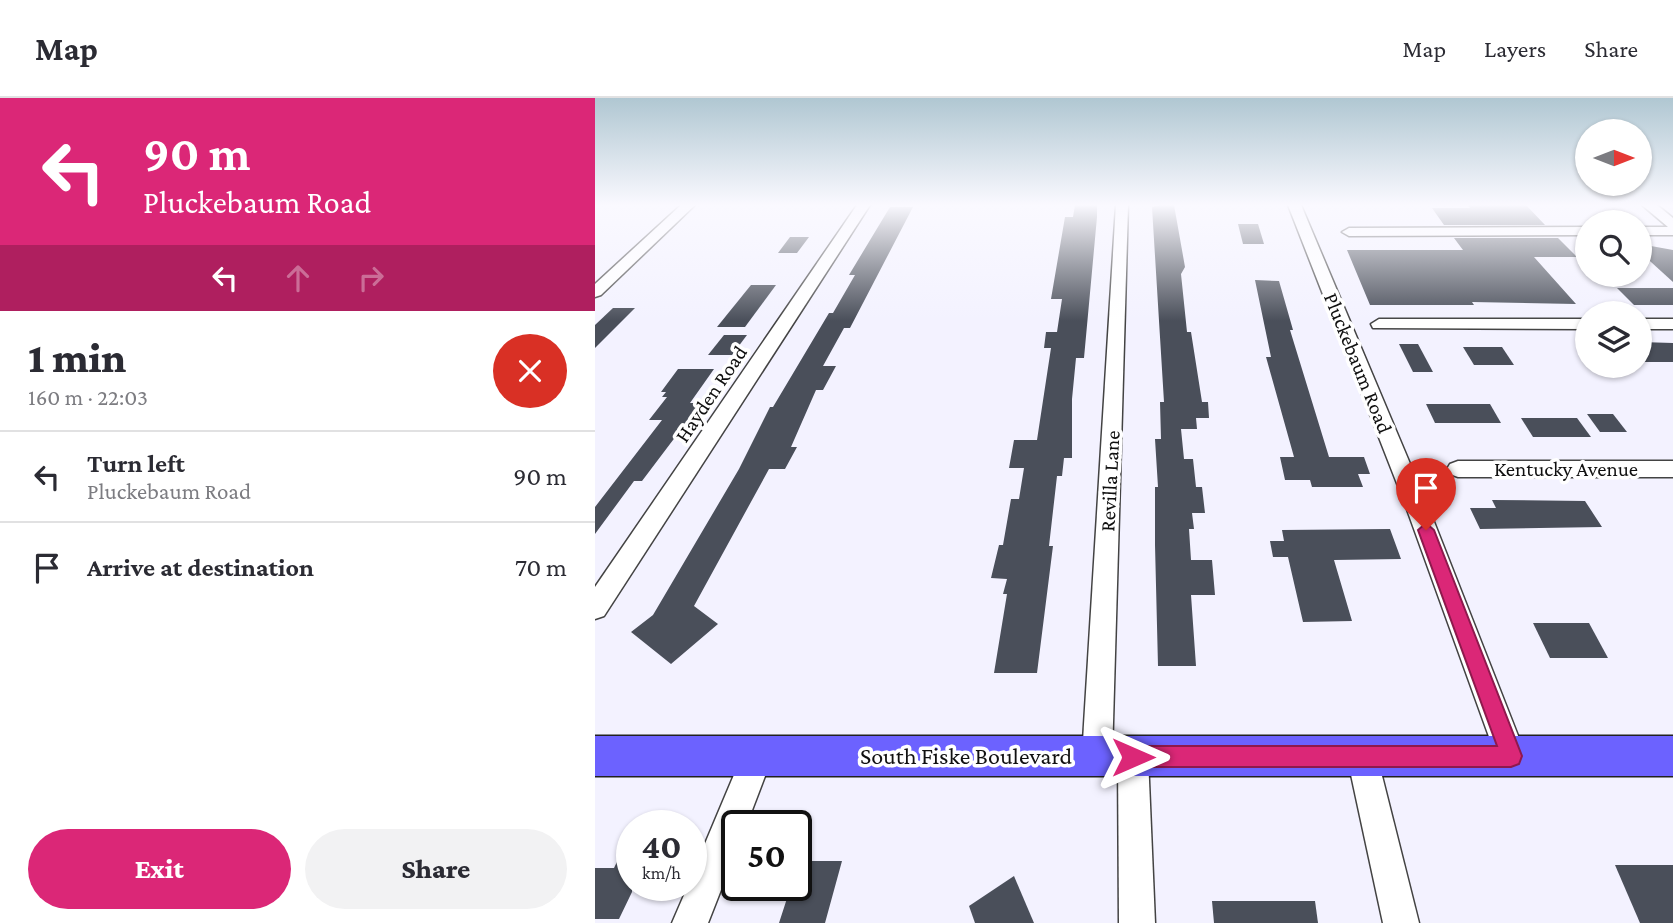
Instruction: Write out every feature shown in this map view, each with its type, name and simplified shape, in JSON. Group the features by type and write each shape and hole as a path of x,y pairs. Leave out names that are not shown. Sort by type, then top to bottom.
{"main road":[{"name":"South Fiske Boulevard","path":"595,756 1673,756"}],"street":[{"path":"595,292 647,244"},
{"name":"Hayden Road","path":"595,608 838,244"},
{"name":"Revilla Lane","path":"1122,244 1115,757 1137,923"},
{"name":"Pluckebaum Road","path":"1310,244 1416,504 1511,756"},
{"path":"1379,324 1575,324"},
{"path":"1652,324 1673,324"},
{"name":"Kentucky Avenue","path":"1458,469 1673,468"},
{"path":"690,923 758,755"},
{"path":"1363,756 1401,923"}],"building":[{"path":"785,244 804,244 797,253 778,253"},
{"path":"868,244 894,244 850,328 844,328 823,366 836,366 823,390 816,390 791,447 797,447 785,469 769,469 694,606 718,624 671,664 631,632 653,615 739,469 770,407 773,407 855,275 849,275"},
{"path":"1060,244 1095,244 1084,358 1076,358 1072,399 1072,458 1064,458 1062,476 1057,476 1049,546 1053,546 1037,673 994,673 1007,579 991,578 999,545 1003,545 1011,499 1019,499 1024,468 1009,468 1014,440 1037,440 1051,348 1044,348 1046,332 1057,332 1062,299 1051,299"},
{"path":"1154,244 1181,244 1185,267 1181,274 1187,332 1191,332 1202,402 1208,402 1209,418 1196,418 1197,429 1181,429 1184,459 1193,459 1196,487 1202,487 1205,513 1192,513 1194,529 1189,529 1191,560 1212,560 1215,595 1191,595 1196,666 1158,666 1155,487 1158,487 1155,439 1161,439 1160,402 1164,402"},
{"path":"1458,244 1564,244 1575,257 1534,257 1575,304 1472,302 1474,305 1370,305 1347,250 1463,250"},
{"path":"1652,246 1673,250 1673,282 1652,263"},
{"path":"1255,280 1279,281 1293,330 1290,330 1329,457 1364,457 1370,474 1358,474 1363,487 1312,487 1310,480 1285,480 1280,457 1294,457 1266,357 1271,357"},
{"path":"751,285 776,285 745,327 717,327"},
{"path":"1617,288 1673,288 1673,305 1630,301"},
{"path":"613,308 635,308 595,348 595,325"},
{"path":"724,335 747,335 732,355 708,355"},
{"path":"1652,342 1673,343 1673,362 1652,362"},
{"path":"1399,344 1418,344 1433,372 1413,372"},
{"path":"1463,347 1502,347 1514,365 1474,365"},
{"path":"678,369 714,369 690,403 701,403 642,481 634,481 595,534 595,507 662,420 649,420 667,397 662,397 666,392 661,392"},
{"path":"1426,404 1490,404 1501,423 1435,423"},
{"path":"1587,414 1613,414 1627,432 1600,432"},
{"path":"1521,418 1577,418 1591,437 1533,437"},
{"path":"1492,500 1585,501 1602,527 1480,529 1470,508 1496,508"},
{"path":"1390,529 1401,559 1334,560 1352,621 1303,622 1288,557 1273,557 1270,541 1284,541 1282,530"},
{"path":"1533,623 1589,623 1608,658 1550,658"},
{"path":"812,861 842,861 825,923 779,923 786,901 812,901"},
{"path":"616,864 616,901 628,901 619,919 595,919 595,868 614,868"},
{"path":"1615,865 1673,865 1673,923 1640,923"},
{"path":"1014,876 1034,923 975,923 969,906"},
{"path":"1212,901 1315,901 1318,923 1214,923"}],"route":[{"path":"1133,757 1511,756 1426,530"}]}
